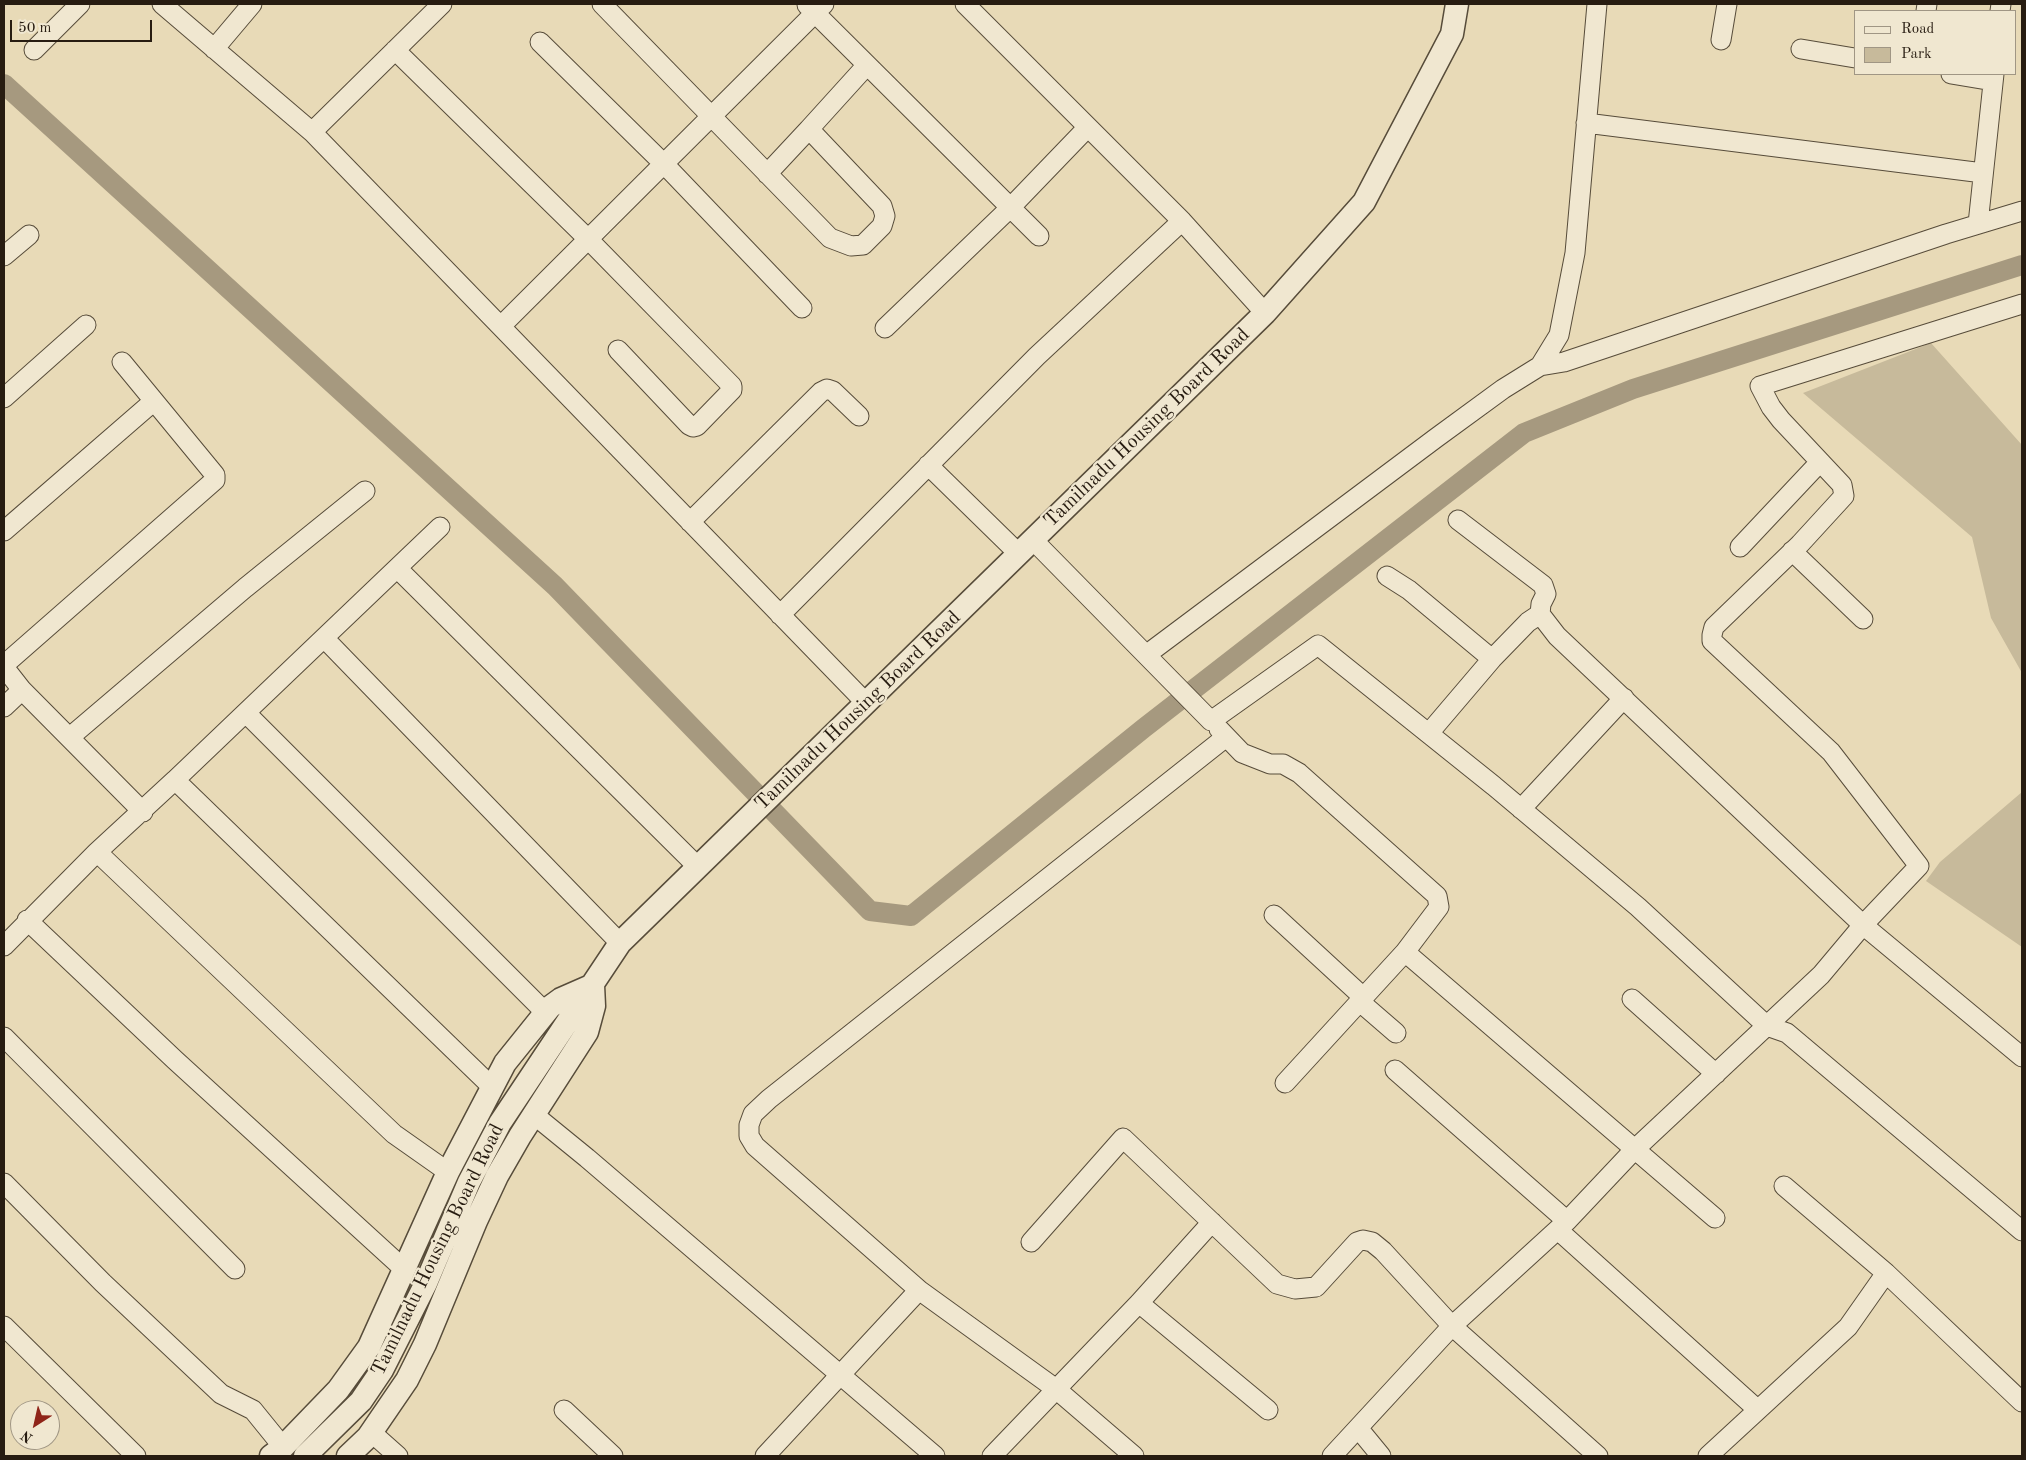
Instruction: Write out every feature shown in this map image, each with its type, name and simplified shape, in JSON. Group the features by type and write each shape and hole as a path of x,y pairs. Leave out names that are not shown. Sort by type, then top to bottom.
{"street":[{"path":"34,50 80,4"},
{"path":"162,4 312,132 866,703"},
{"path":"214,49 252,4"},
{"path":"312,132 442,4"},
{"path":"602,4 830,238 852,246 863,245 882,226 885,216 882,206 809,129"},
{"path":"965,4 1182,221 1265,313"},
{"name":"Tamilnadu Housing Board Road","path":"305,1456 361,1401 382,1370 426,1283 484,1151 500,1122 620,943 1265,313 1364,202 1452,34 1456,4"},
{"path":"1540,366 1559,335 1575,253 1597,4"},
{"path":"1721,40 1726,4"},
{"path":"501,326 665,165 815,7 867,65 1039,236"},
{"path":"540,42 665,165 802,308"},
{"path":"1801,49 1854,58"},
{"path":"395,50 588,239 732,386 732,390 730,394 693,427 688,426 618,350"},
{"path":"767,174 867,65"},
{"path":"1965,75 1993,77 1978,224"},
{"path":"1586,123 1983,173"},
{"path":"885,328 1010,208 1088,127"},
{"path":"1146,655 1436,438 1503,389 1540,366 1564,362 2022,210"},
{"path":"780,615 1037,356 1182,221"},
{"path":"4,256 29,235"},
{"path":"1332,1456 1452,1326 1562,1226 1634,1150 1821,975 1863,925 1919,866 1831,752 1712,641 1714,627 1792,551 1844,496 1842,485 1771,407 1760,386 2022,304"},
{"path":"4,398 86,325"},
{"path":"122,362 215,474 214,481 4,666 22,690 143,812"},
{"path":"690,522 821,392 826,389 833,391 859,416"},
{"path":"4,531 154,401"},
{"path":"1740,547 1820,462"},
{"path":"928,465 1026,546 1146,655 1242,752 1255,760 1270,764 1283,764 1299,773 1437,896 1439,907 1405,952 1285,1083"},
{"path":"70,737 245,588 365,491"},
{"path":"1458,520 1543,585 1546,594 1541,604 1540,614 1557,636 1863,925 2022,1057"},
{"path":"4,946 97,852 143,812 247,714 440,527"},
{"path":"1792,551 1863,618"},
{"path":"398,569 698,867"},
{"path":"1387,576 1408,590 1492,659"},
{"path":"1429,733 1492,659 1528,622 1540,614"},
{"path":"325,639 620,943"},
{"path":"1206,716 1318,645 1522,809 1638,907 1768,1026 1786,1033 2022,1231"},
{"path":"4,707 22,690"},
{"path":"1522,809 1624,698"},
{"path":"247,714 545,1012"},
{"path":"1134,1456 1056,1389 918,1290 755,1146 749,1136 748,1125 753,1114 769,1099 1226,737"},
{"path":"176,780 491,1086"},
{"path":"97,852 394,1134 448,1172"},
{"path":"1274,915 1396,1033"},
{"path":"28,920 182,1066 405,1270"},
{"path":"1405,952 1715,1218"},
{"path":"4,1183 103,1283 220,1394 253,1410 277,1452 338,1390 354,1371 369,1347 448,1172 491,1086 517,1046 545,1012 561,999 593,985 594,1006 587,1032 533,1114 485,1203 422,1351 407,1380 371,1432 348,1456"},
{"path":"1632,1000 1716,1074"},
{"path":"4,1037 235,1269"},
{"path":"1395,1070 1758,1410"},
{"path":"533,1114 935,1456"},
{"path":"1031,1242 1123,1138 1277,1284 1295,1289 1316,1288 1357,1242 1363,1240 1372,1242 1383,1251 1452,1326 1598,1456"},
{"path":"1784,1186 1886,1273 2022,1402"},
{"path":"992,1456 1139,1303 1212,1222"},
{"path":"1708,1456 1848,1326 1886,1273"},
{"path":"765,1456 918,1290"},
{"path":"1139,1303 1268,1410"},
{"path":"4,1326 136,1456"},
{"path":"564,1410 613,1456"},
{"path":"1358,1428 1381,1456"},
{"path":"371,1432 398,1456"}],"green space":[{"path":"1931,343 2022,445 2022,673 1991,618 1972,537 1803,393"},
{"path":"2022,792 2022,947 1926,881 1940,862"}],"waterway":[{"path":"4,84 555,586 870,911 911,916 1144,728 1524,433 1633,389 2022,265"}]}
